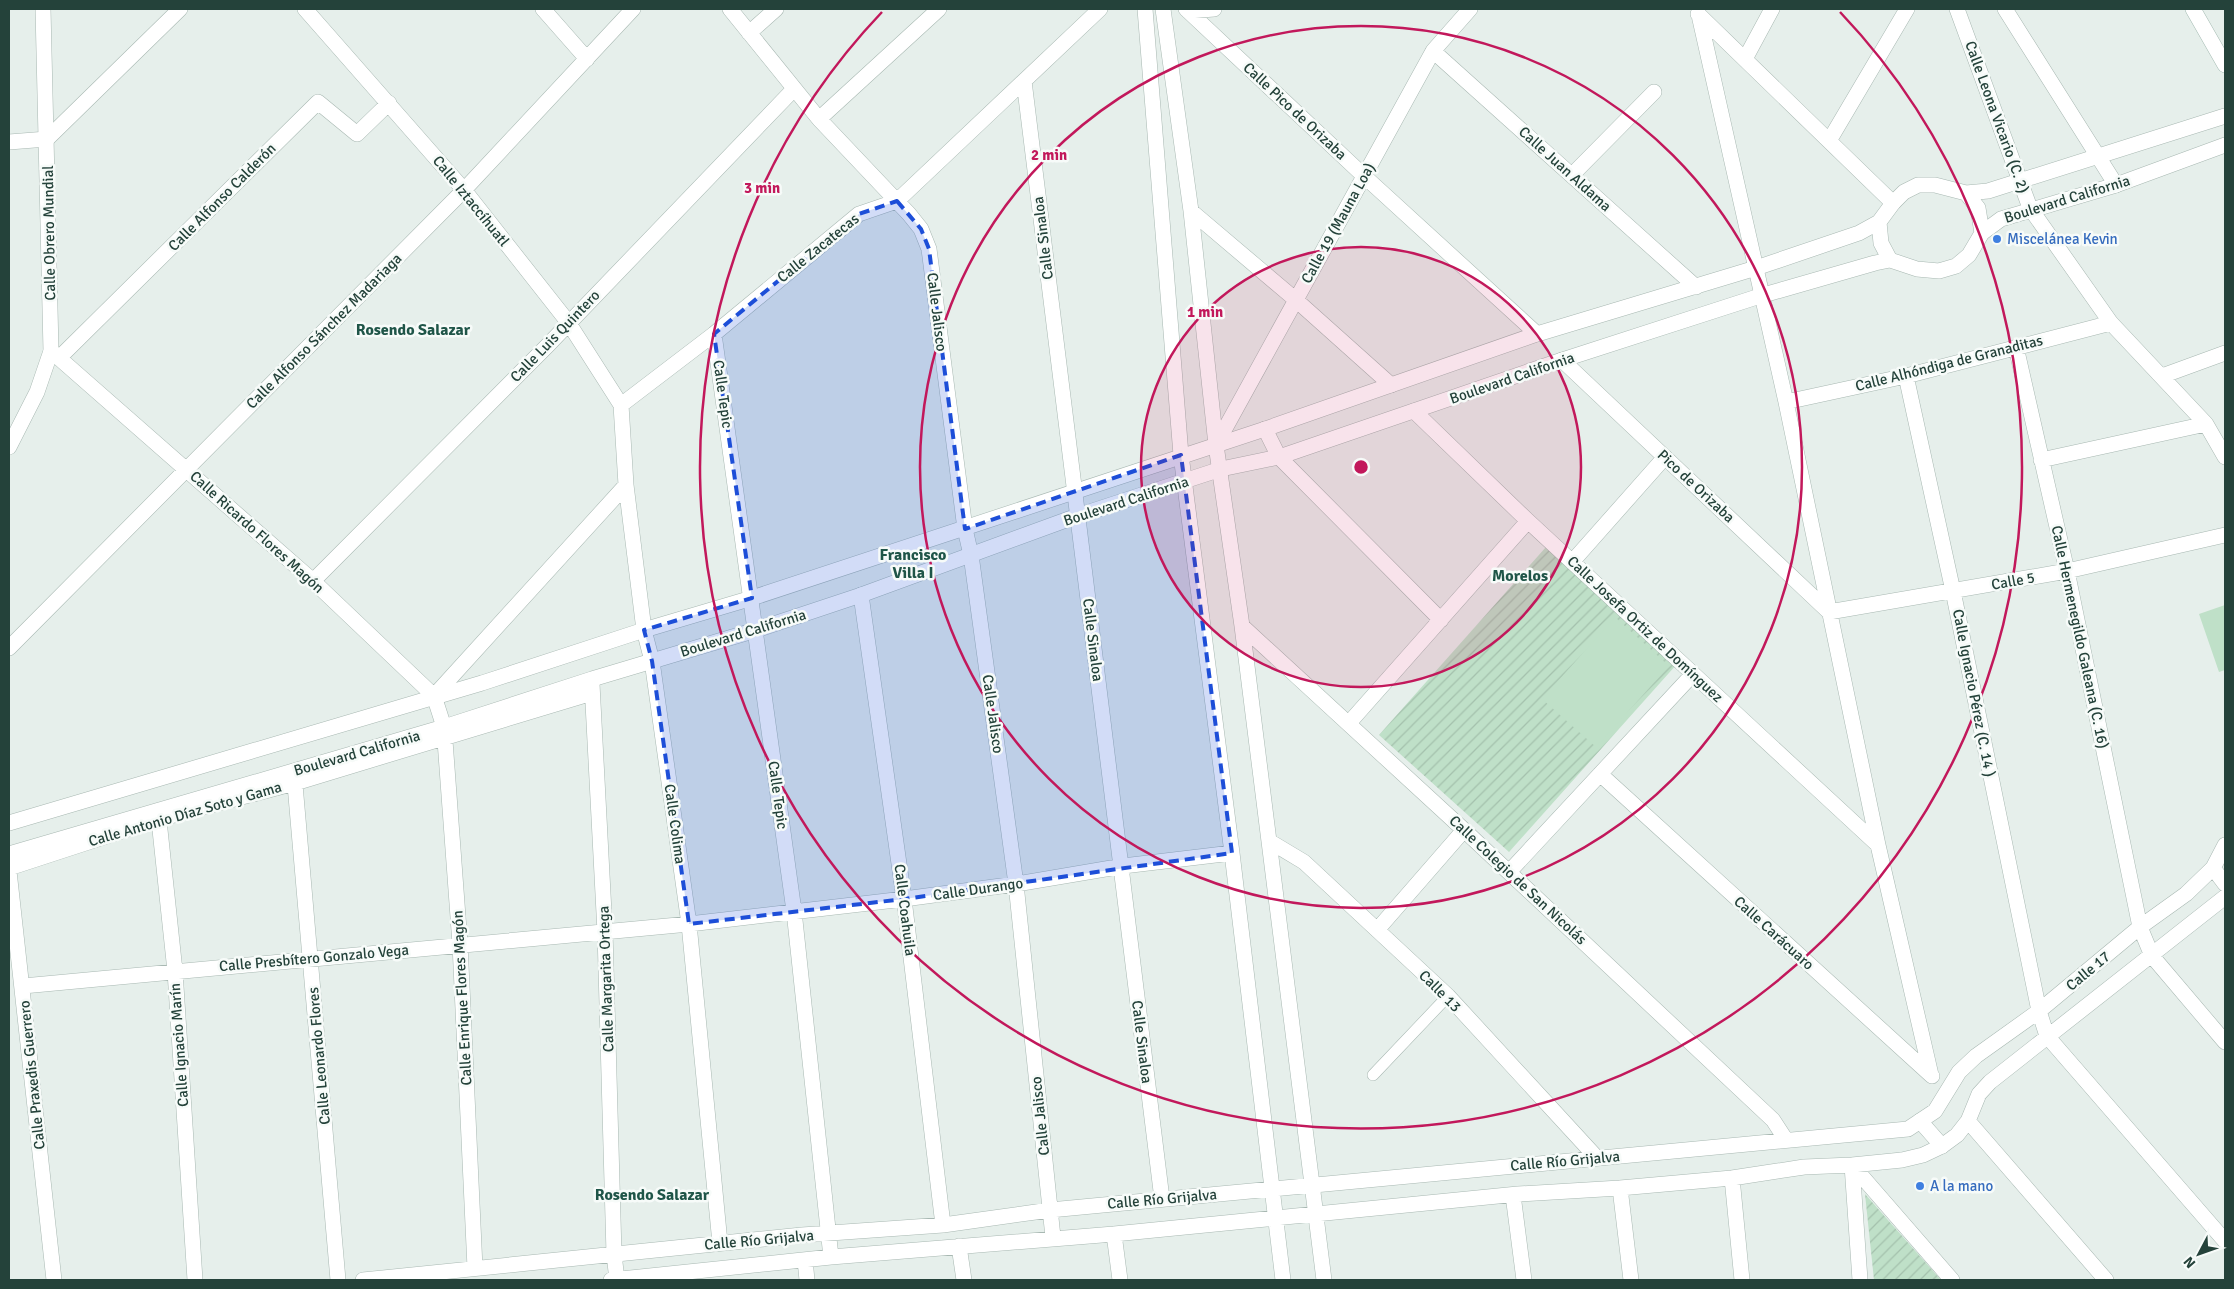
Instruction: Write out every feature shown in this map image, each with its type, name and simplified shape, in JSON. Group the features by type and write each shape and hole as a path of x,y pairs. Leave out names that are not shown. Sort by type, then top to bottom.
{"street":[{"name":"Calle Obrero Mundial","path":"9,448 55,354 43,9"},
{"path":"9,142 48,139 180,9"},
{"name":"Calle Iztaccíhuatl","path":"305,9 464,190 568,322 621,405"},
{"path":"543,9 587,59"},
{"name":"Calle Alfonso Sánchez Madariaga","path":"9,648 464,190 633,9"},
{"name":"Calle Jalisco","path":"730,9 819,119 921,229 929,249 965,529 971,555 1016,884 1052,1237"},
{"path":"749,33 776,9"},
{"path":"819,119 939,9"},
{"name":"Calle Zacatecas","path":"621,405 714,334 859,214 897,201 1100,9"},
{"path":"1145,9 1181,455 1232,853 1283,1280"},
{"path":"1163,9 1191,211 1216,444 1242,626 1324,1280"},
{"path":"1187,10 1214,9"},
{"name":"Calle 19 (Mauna Loa)","path":"1216,444 1433,51 1470,9"},
{"path":"1745,59 1772,9"},
{"path":"1829,141 1907,9"},
{"name":"Calle Leona Vicario (C. 2)","path":"1957,9 2030,208 2112,323 2206,424 2225,457"},
{"path":"2005,9 2116,185"},
{"path":"2193,9 2225,65"},
{"name":"Calle Pico de Orizaba","path":"1187,10 1364,176 1537,334"},
{"path":"1696,12 1893,203"},
{"path":"1696,12 1786,402 1878,845 1931,1075"},
{"name":"Calle Juan Aldama","path":"1433,51 1696,287"},
{"name":"Calle Sinaloa","path":"1024,82 1162,1199"},
{"name":"Calle Luis Quintero","path":"313,581 794,89"},
{"path":"1572,175 1654,92"},
{"name":"Calle Alfonso Calderón","path":"55,354 318,102 357,134 389,103"},
{"name":"Boulevard California","path":"9,823 482,683 644,630 752,598 965,529 1181,455 1265,429 1537,334 1696,287 1859,234 1879,222 1904,192 1918,185 1935,184 1966,193 1988,191 2225,116"},
{"name":"Boulevard California","path":"9,854 294,777 592,686 652,661 756,630 861,595 1077,516 1221,469 1279,457 1562,360 1874,262 1890,260 1918,269 1939,271 1956,266 1969,255 1982,233 2001,219 2030,208 2116,185 2225,145"},
{"path":"1966,193 1978,208 1982,233"},
{"path":"1191,211 1296,300 1390,385"},
{"path":"1879,222 1881,243 1890,260"},
{"name":"Calle Alhóndiga de Granaditas","path":"1786,402 1906,376 2112,323"},
{"name":"Calle Tepic","path":"714,334 794,911 831,1258"},
{"name":"Calle Hermenegildo Galeana (C. 16)","path":"2016,347 2067,571 2140,927 2152,956 2225,1042"},
{"path":"2162,376 2225,353"},
{"name":"Calle Ricardo Flores Magón","path":"55,354 313,581 434,696 444,732"},
{"name":"Pico de Orizaba","path":"1562,360 1829,612"},
{"name":"Calle Ignacio Pérez (C. 14 )","path":"1906,376 1953,591 2039,1011 2047,1036"},
{"name":"Calle Colima","path":"621,405 626,485 644,630 652,661 689,924 720,1244"},
{"name":"Calle Josefa Ortiz de Domínguez","path":"1414,411 1528,521 1878,845"},
{"path":"2041,460 2206,424"},
{"path":"1265,429 1279,457 1441,620"},
{"path":"1572,562 1666,457"},
{"path":"434,696 626,485"},
{"path":"1349,723 1528,521"},
{"name":"Calle 5","path":"1829,612 2067,571 2225,534"},
{"name":"Calle Coahuila","path":"861,595 904,899 943,1225"},
{"name":"Calle Colegio de San Nicolás","path":"1242,626 1349,723 1773,1120 1786,1140"},
{"path":"1509,872 1693,674"},
{"name":"Calle Margarita Ortega","path":"592,686 605,932 614,1254 617,1280"},
{"name":"Calle Enrique Flores Magón","path":"444,732 460,944 475,1268"},
{"name":"Calle Carácuaro","path":"1600,774 1931,1075 1946,1093"},
{"name":"Calle Leonardo Flores","path":"294,777 338,1280"},
{"name":"Calle Antonio Díaz Soto y Gama","path":"9,869 158,814"},
{"name":"Calle Ignacio Marín","path":"158,814 175,971 195,1280"},
{"path":"1377,930 1464,830"},
{"name":"Calle 13","path":"1269,840 1304,862 1448,996 1597,1158"},
{"name":"Calle 17","path":"1946,1093 1959,1072 1976,1056 2039,1011 2140,927 2186,894 2212,868 2225,845"},
{"name":"Calle Durango","path":"605,932 904,899 1016,884 1120,866 1232,853"},
{"path":"2212,868 2225,884"},
{"name":"Calle Praxedis Guerrero","path":"9,869 54,1280"},
{"name":"Calle 17","path":"1968,1121 1978,1094 1990,1082 2225,897"},
{"name":"Calle Presbítero Gonzalo Vega","path":"23,986 605,932"},
{"path":"2047,1036 2225,1241"},
{"name":"Calle Río Grijalva","path":"363,1280 614,1254 943,1225 1050,1210 1272,1188 1908,1129 1935,1110 1946,1093"},
{"path":"1920,1121 1942,1146"},
{"path":"1968,1121 2106,1280"},
{"name":"Calle Río Grijalva","path":"611,1280 804,1260 1052,1237 1114,1234 1513,1195 1732,1178 1804,1167 1902,1160 1924,1155 1942,1146 1957,1135 1968,1121"},
{"path":"1852,1165 1860,1280"},
{"path":"1852,1165 1952,1280"},
{"path":"1732,1178 1742,1280"},
{"path":"1620,1188 1631,1280"},
{"path":"1513,1195 1524,1280"},
{"path":"1114,1234 1120,1280"},
{"path":"959,1246 964,1280"},
{"path":"804,1260 807,1280"}],"lane":[{"path":"1374,1075 1448,996"}],"highlighted area":[{"path":"897,201 921,229 929,249 965,529 1181,455 1232,853 904,899 689,924 652,661 644,630 752,598 714,334 859,214"}],"green space":[{"path":"1546,547 1677,664 1509,852 1379,735"},
{"path":"2225,605 2225,670 2219,672 2199,614"},
{"path":"1615,617 1669,666 1596,747 1542,699"},
{"path":"1865,1194 1941,1280 1874,1280"}],"place":[{"name":"Miscelánea Kevin","path":"1997,239"},
{"name":"A la mano","path":"1920,1186"}],"district":[{"name":"Rosendo Salazar","path":"413,330"},
{"name":"Francisco Villa I","path":"913,564"},
{"name":"Morelos","path":"1520,576"},
{"name":"Rosendo Salazar","path":"652,1195"}]}
